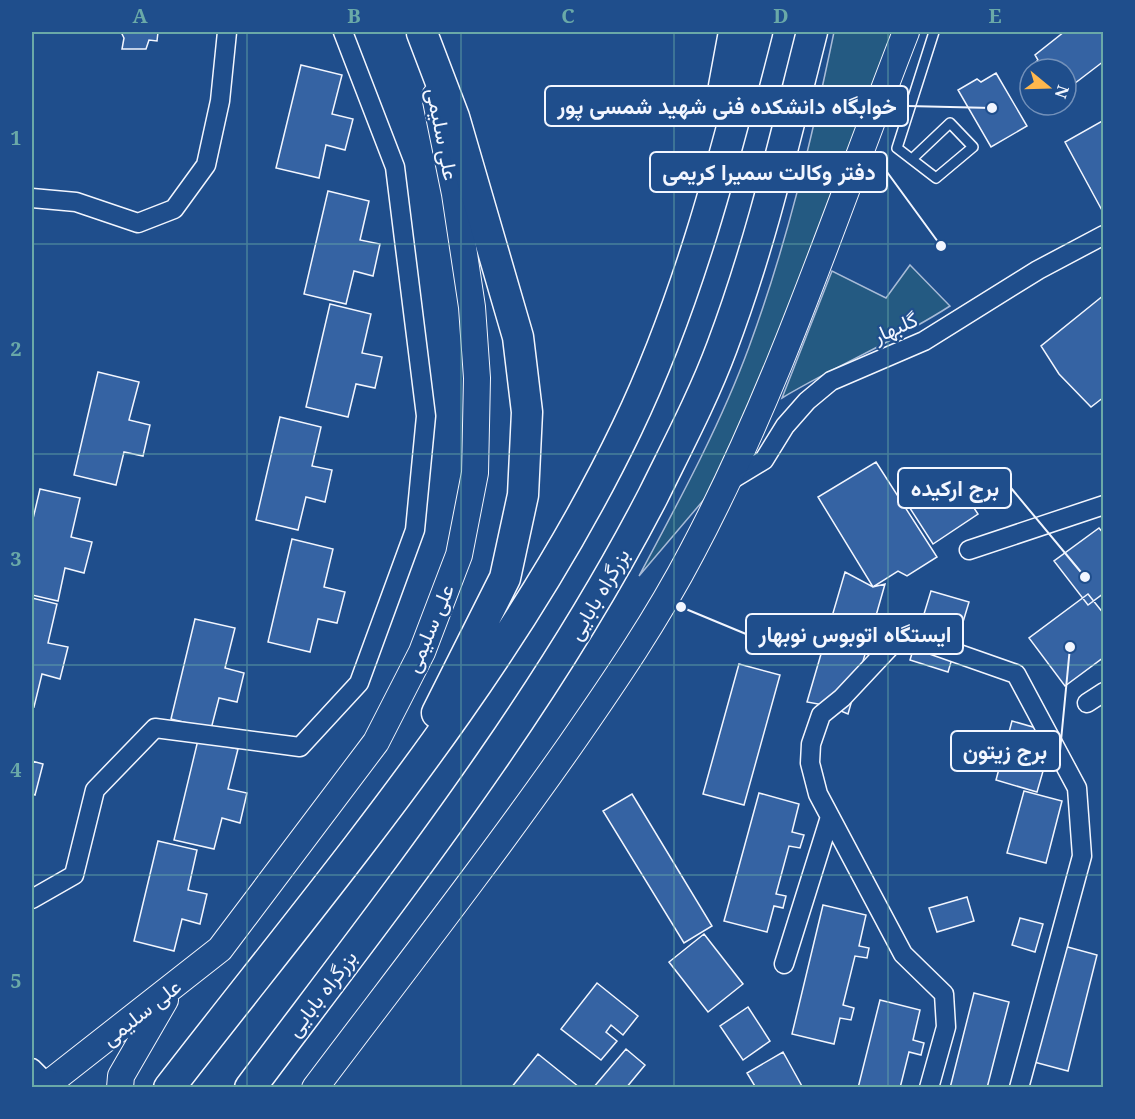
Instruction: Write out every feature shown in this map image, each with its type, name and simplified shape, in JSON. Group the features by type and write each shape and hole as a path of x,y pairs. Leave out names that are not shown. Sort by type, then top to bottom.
{"highway":[{"path":"396,795 505,578 523,495 527,412 518,337 454,117 422,32"},
{"path":"700,231 734,32"},
{"path":"169,1088 396,795 492,664 563,551 628,427 670,326 737,109 757,32"},
{"name":"بزرگراه بابایی","path":"250,1088 444,830 541,691 612,576 676,451 722,349 760,236 812,32"}],"main road":[{"name":"علی سلیمی","path":"44,1082 171,990 220,949 375,742 422,652 459,555 475,473 477,378 473,319 455,194 422,32"},
{"path":"315,1088 534,796 623,668 691,554 726,483 783,353 906,32"},
{"path":"120,1088 121,1076 171,990"}],"street":[{"path":"32,198 76,202 138,223 174,209 206,165 220,101 227,32"},
{"path":"32,899 74,875 95,790 155,728 300,747 359,683 415,530 426,416 395,167 342,32"},
{"name":"گلبهار","path":"726,483 764,460 785,426 807,401 831,381 924,341 1038,270 1104,235"},
{"path":"969,550 1104,505"},
{"path":"929,1088 946,1027 944,994 903,954 818,794 810,763 811,744 820,715 842,698 902,634 1016,674 1077,788 1082,856 1019,1088"},
{"path":"1087,703 1104,692"},
{"path":"784,964 830,817"}],"lane":[{"path":"912,159 950,123 974,147 936,178 897,148 934,32"}],"shaded area":[{"path":"834,32 895,32 758,391 707,496 639,576 712,434 738,376 763,308 798,191"},
{"path":"910,265 950,306 782,398 832,271 886,298"}],"building":[{"path":"121,32 158,32 157,41 149,40 146,49 122,49 124,38"},
{"path":"1064,32 1104,32 1104,61 1078,81 1078,57 1036,57 1035,55"},
{"path":"301,65 342,75 332,114 353,119 345,150 326,145 319,178 276,168"},
{"path":"996,73 1018,111 1018,117 1022,117 1027,126 991,147 958,90 977,79 981,82"},
{"path":"1104,120 1104,214 1065,142"},
{"path":"328,191 369,201 360,240 380,244 373,276 354,271 346,304 304,294"},
{"path":"1104,295 1104,397 1091,407 1059,374 1041,346"},
{"path":"330,304 371,314 362,353 382,357 375,388 356,384 348,417 306,407"},
{"path":"98,372 139,382 129,420 150,425 143,456 124,452 116,485 74,475"},
{"path":"280,417 321,427 312,466 332,470 325,502 306,497 298,530 256,520"},
{"path":"876,462 937,557 907,576 898,571 873,587 818,497"},
{"path":"950,472 978,514 933,544 906,502"},
{"path":"40,489 80,498 71,537 92,542 84,573 65,568 58,601 32,595 32,523"},
{"path":"1099,528 1104,534 1104,593 1088,605 1054,561"},
{"path":"292,539 333,549 324,587 345,592 337,623 318,619 310,652 268,642"},
{"path":"845,572 873,587 885,584 848,714 829,706 807,702"},
{"path":"931,591 969,602 948,672 910,660"},
{"path":"1088,594 1104,614 1104,657 1065,686 1029,638"},
{"path":"32,598 57,604 48,643 68,647 60,679 42,674 34,707 32,706"},
{"path":"195,619 235,628 225,668 244,673 237,702 219,698 211,729 171,719"},
{"path":"739,664 780,675 744,805 703,794"},
{"path":"1012,721 1054,733 1037,792 996,780"},
{"path":"198,740 238,749 228,789 247,793 240,823 222,818 214,849 174,840"},
{"path":"32,761 43,764 35,795 32,794"},
{"path":"1024,791 1062,801 1046,863 1007,853"},
{"path":"759,793 799,804 792,832 804,835 800,848 789,846 776,894 786,896 783,908 774,906 767,932 724,921"},
{"path":"632,794 712,926 684,943 603,811"},
{"path":"158,841 197,850 188,890 207,894 200,924 182,919 174,951 134,941"},
{"path":"967,897 974,921 937,932 929,908"},
{"path":"823,905 866,915 859,946 869,948 867,958 855,956 843,1005 854,1008 851,1020 840,1018 834,1044 792,1034"},
{"path":"1020,918 1043,924 1035,952 1012,945"},
{"path":"704,934 743,984 708,1012 669,962"},
{"path":"1064,946 1097,955 1068,1071 1034,1062"},
{"path":"597,983 638,1016 623,1035 611,1025 606,1032 617,1041 601,1060 561,1029"},
{"path":"974,993 1009,1002 987,1088 950,1088"},
{"path":"880,1000 920,1010 913,1040 924,1043 921,1055 909,1052 900,1088 858,1088"},
{"path":"748,1007 770,1041 743,1060 720,1026"},
{"path":"626,1049 645,1065 626,1088 593,1088"},
{"path":"783,1052 803,1088 756,1088 747,1073"},
{"path":"538,1054 579,1087 579,1088 511,1088"}],"place":[{"name":"خوابگاه دانشکده فنی شهید شمسی پور","path":"992,108"},
{"name":"دفتر وکالت سمیرا کریمی","path":"941,246"},
{"name":"برج ارکیده","path":"1085,577"},
{"name":"ایستگاه اتوبوس نوبهار","path":"681,607"},
{"name":"برج زیتون","path":"1070,647"}]}
